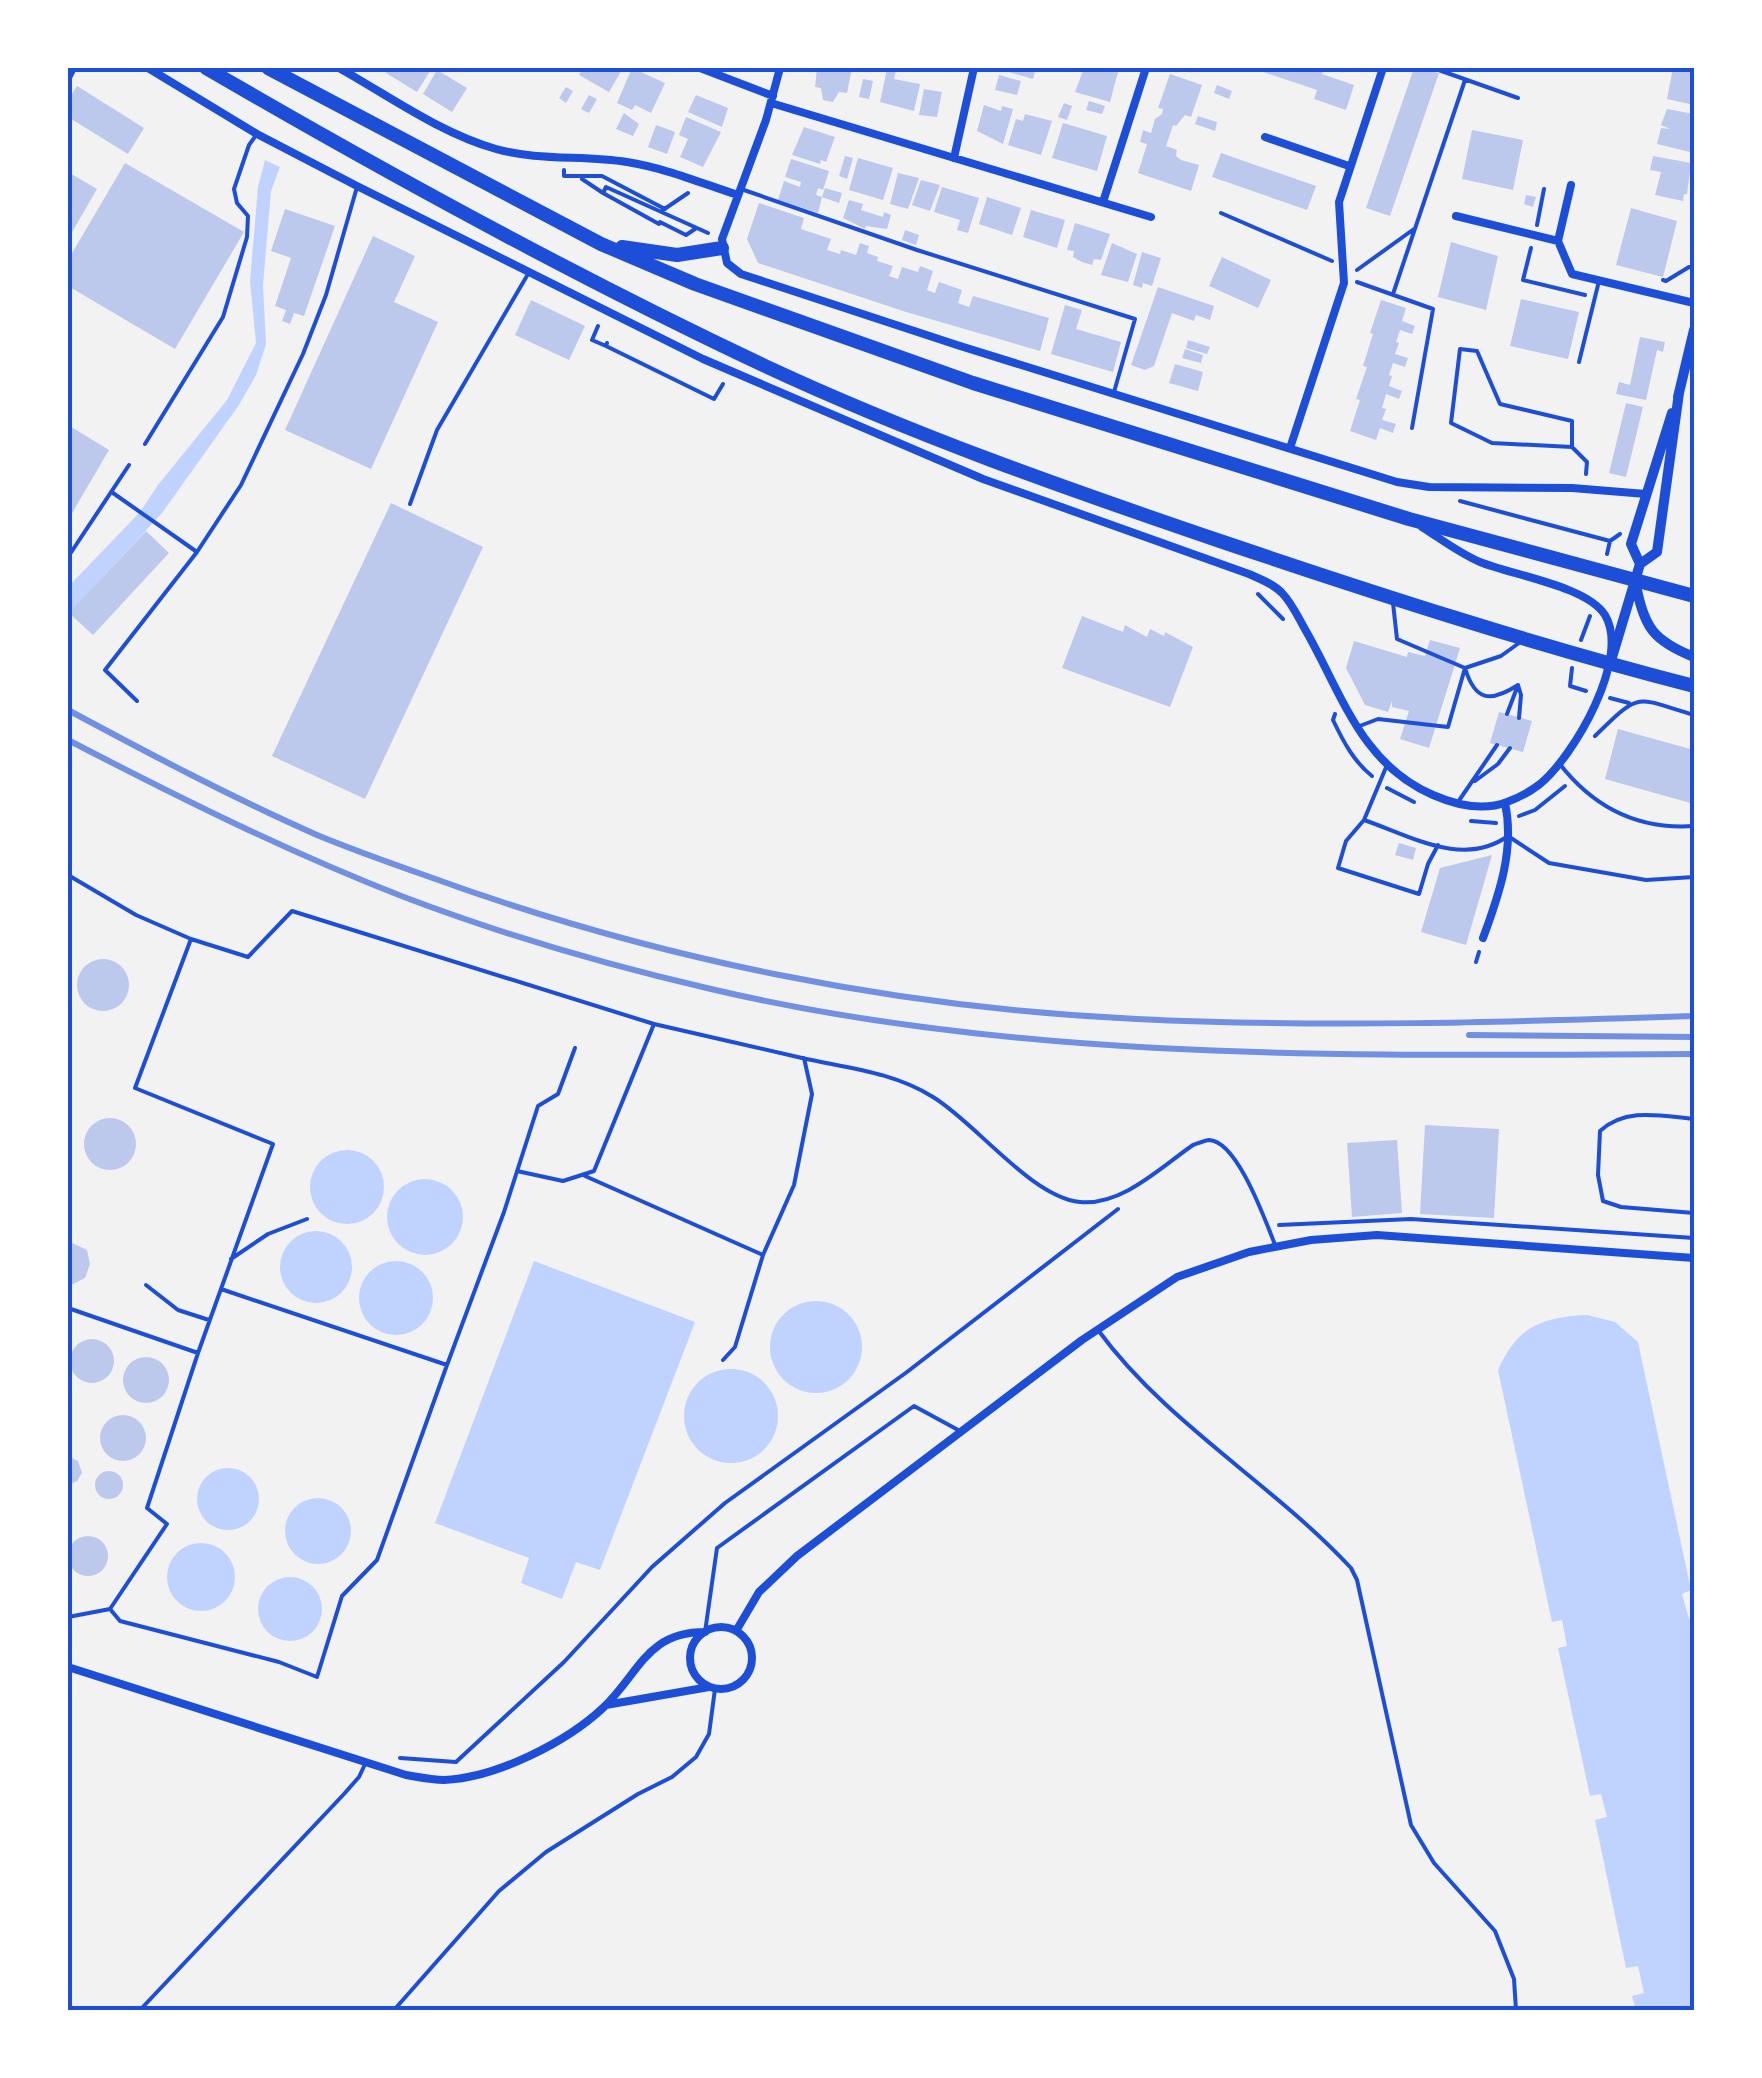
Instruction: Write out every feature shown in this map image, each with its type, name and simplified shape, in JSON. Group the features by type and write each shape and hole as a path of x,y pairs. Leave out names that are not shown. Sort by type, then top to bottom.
{"highway":[{"path":"206,68 501,234 768,367 910,428 1037,477 1392,599 1523,640 1694,686"},
{"path":"268,68 602,244 695,284 972,383 1410,519 1694,596"},
{"path":"602,244 678,256 722,244"}],"street":[{"path":"148,68 258,134 703,360 983,479 1272,585 1300,620 1345,702 1354,728 1387,764 1434,796 1486,808 1505,804 1542,783 1592,708 1610,664 1640,564 1658,548 1679,393"},
{"path":"338,68 468,140 502,151 624,161 739,192"},
{"path":"700,68 772,99 1151,216"},
{"path":"780,68 722,244 727,263 741,274 1397,482 1453,488 1586,489 1646,494"},
{"path":"954,158 974,68"},
{"path":"1103,202 1146,68"},
{"path":"1290,448 1345,278 1338,217 1349,166 1383,68"},
{"path":"1266,137 1349,166"},
{"path":"1571,185 1558,241 1572,274 1694,303"},
{"path":"1456,216 1558,241"},
{"path":"1640,564 1631,544 1679,393 1689,373 1694,330"},
{"path":"1410,519 1480,562 1568,590 1602,610 1609,626 1610,664"},
{"path":"1635,579 1642,611 1652,632 1694,656"},
{"path":"1482,938 1498,896 1509,841 1505,804"},
{"path":"736,1630 759,1592 776,1573 1098,1330 1176,1278 1249,1252 1311,1240 1377,1235 1694,1258"},
{"path":"68,1667 406,1775 445,1780 486,1772 534,1754 579,1727 606,1705 631,1672 668,1637 726,1627 736,1630 750,1644 749,1673 734,1687 606,1705"},
{"path":"705,1632 692,1646 690,1656 694,1674 712,1688"}],"lane":[{"path":"68,82 75,68"},
{"path":"145,444 223,316 247,237 248,216 237,203 234,189 249,145 258,134"},
{"path":"137,701 105,670 197,552 241,484 326,296 357,186"},
{"path":"739,192 1136,319 1114,392"},
{"path":"410,504 437,430 530,271"},
{"path":"1580,362 1598,281"},
{"path":"68,558 129,465"},
{"path":"113,493 197,552"},
{"path":"1392,599 1397,639 1465,668 1501,656 1523,640"},
{"path":"1354,728 1378,718 1448,727 1465,668"},
{"path":"1465,668 1471,689 1478,694 1500,697 1518,685"},
{"path":"1506,714 1518,685"},
{"path":"1518,685 1522,695 1519,718"},
{"path":"1458,802 1498,745"},
{"path":"1472,784 1498,764 1510,748"},
{"path":"1559,762 1584,792 1617,812 1653,825 1694,826"},
{"path":"1387,764 1364,820 1346,841 1338,868 1419,894 1438,845"},
{"path":"1364,820 1459,852 1494,846 1508,836 1548,863 1646,880 1694,877"},
{"path":"68,874 136,915 190,939 248,957 292,911 654,1024 886,1076 935,1098 1041,1186 1079,1202 1117,1196 1194,1145 1208,1140 1222,1144 1235,1156 1276,1247"},
{"path":"68,1617 110,1609 167,1524 147,1508 272,1144 135,1088 190,939"},
{"path":"517,1171 562,1182 594,1171 654,1024"},
{"path":"110,1609 120,1621 262,1658 318,1677 342,1596 377,1560 538,1106 558,1094 575,1048"},
{"path":"723,1360 735,1347 763,1255 794,1185 812,1094 804,1058"},
{"path":"1694,1118 1614,1117 1600,1130 1598,1174 1603,1200 1621,1207 1694,1213"},
{"path":"583,1175 763,1255"},
{"path":"232,1259 268,1234 308,1218"},
{"path":"146,1284 178,1310 210,1320"},
{"path":"221,1289 446,1366"},
{"path":"68,1308 198,1352"},
{"path":"1098,1330 1126,1368 1150,1391 1284,1504 1352,1568 1411,1826 1434,1864 1495,1931 1514,1980 1516,2010"},
{"path":"705,1632 717,1548 914,1406 962,1432"},
{"path":"394,2010 498,1892 546,1852 672,1777 696,1757 709,1734 712,1688"},
{"path":"140,2010 351,1786 366,1762"}],"path":[{"path":"1432,68 1518,98"},
{"path":"1393,294 1465,80"},
{"path":"565,158 564,176 602,176 665,209"},
{"path":"579,176 603,193 686,235 696,228"},
{"path":"659,213 702,183"},
{"path":"603,193 606,187 722,244"},
{"path":"1544,189 1523,280 1594,298"},
{"path":"1222,213 1345,266"},
{"path":"1345,278 1414,229"},
{"path":"1644,292 1650,276 1666,281 1689,267 1694,268"},
{"path":"1345,278 1432,309 1412,428"},
{"path":"598,326 592,340 714,399 723,384"},
{"path":"1572,447 1492,444 1451,424 1460,348 1478,351 1500,404 1572,422 1572,447 1586,462 1586,489"},
{"path":"1453,488 1460,501 1610,542"},
{"path":"1582,635 1590,613"},
{"path":"1570,676 1570,686"}],"water":[{"path":"265,160 280,167 271,191 263,285 266,344 256,375 162,513 68,615 68,587 140,512 227,400 256,343 250,281 258,187"},
{"path":"347,1150 373,1161 384,1187 373,1213 347,1224 321,1213 310,1187 321,1161"},
{"path":"425,1179 452,1190 463,1217 452,1244 425,1255 398,1244 387,1217 398,1190"},
{"path":"316,1231 341,1242 352,1267 341,1292 316,1303 291,1292 280,1267 291,1242"},
{"path":"396,1261 422,1272 433,1298 422,1324 396,1335 370,1324 359,1298 370,1272"},
{"path":"534,1261 695,1322 600,1570 576,1562 562,1599 521,1583 529,1558 435,1523"},
{"path":"816,1301 849,1314 862,1347 849,1380 816,1393 783,1380 770,1347 783,1314"},
{"path":"1587,1315 1615,1322 1638,1342 1691,1590 1682,1594 1689,1619 1694,1618 1694,2010 1636,2010 1632,1996 1644,1993 1638,1966 1626,1968 1595,1820 1607,1817 1601,1794 1590,1796 1558,1648 1567,1646 1562,1620 1552,1622 1498,1370 1513,1344 1532,1327 1556,1318"},
{"path":"731,1369 749,1373 764,1383 774,1398 778,1416 774,1434 764,1449 749,1459 731,1463 713,1459 698,1449 688,1434 684,1416 688,1398 698,1383 713,1373"},
{"path":"228,1468 250,1477 259,1499 250,1521 228,1530 206,1521 197,1499 206,1477"},
{"path":"318,1498 342,1507 351,1531 342,1555 318,1564 294,1555 285,1531 294,1507"},
{"path":"201,1543 225,1553 235,1577 225,1601 201,1611 177,1601 167,1577 177,1553"},
{"path":"290,1577 312,1587 322,1609 312,1631 290,1641 268,1631 258,1609 268,1587"}],"building":[{"path":"389,68 432,68 417,92 386,73"},
{"path":"583,68 623,68 609,92 579,75"},
{"path":"632,68 665,83 651,113 635,105 632,110 617,103"},
{"path":"817,68 852,68 847,93 839,92 833,102 823,100 821,88 815,87"},
{"path":"995,68 1036,68 1033,79"},
{"path":"1084,68 1119,68 1110,102 1075,92"},
{"path":"1251,68 1324,68 1322,74 1354,85 1346,110 1314,99 1317,90"},
{"path":"1414,68 1439,73 1390,216 1366,208"},
{"path":"1673,68 1694,68 1694,105 1667,99"},
{"path":"887,69 896,71 894,79 920,84 914,111 880,102"},
{"path":"437,70 467,88 452,112 423,94"},
{"path":"1170,74 1202,85 1191,117 1185,115 1173,125 1166,146 1177,150 1176,156 1181,160 1199,165 1191,191 1138,173 1147,144 1140,142 1143,130 1151,133 1155,119 1162,114 1163,109 1158,108"},
{"path":"999,75 1021,81 1017,95 995,90"},
{"path":"863,79 873,81 869,99 859,97"},
{"path":"1217,85 1232,91 1229,99 1214,93"},
{"path":"77,86 144,128 128,154 68,117 68,100"},
{"path":"566,87 573,91 566,103 559,98"},
{"path":"924,89 942,92 937,117 919,115"},
{"path":"589,95 597,99 589,113 581,109"},
{"path":"696,95 728,108 722,127 688,112"},
{"path":"1089,101 1105,106 1102,114 1086,110"},
{"path":"1064,103 1072,106 1067,120 1058,117"},
{"path":"984,105 1001,111 1002,106 1013,109 1003,144 977,131"},
{"path":"1667,109 1694,114 1694,153 1657,144 1661,128 1670,129 1661,125"},
{"path":"624,113 639,124 633,136 616,129"},
{"path":"1025,114 1052,121 1041,155 1008,145 1016,119 1023,121"},
{"path":"1198,116 1217,122 1215,131 1195,124"},
{"path":"686,117 721,132 703,167 680,157 688,139 679,135"},
{"path":"1063,123 1107,136 1097,171 1052,158"},
{"path":"656,125 675,132 667,154 648,147"},
{"path":"804,127 835,137 826,162 821,160 820,164 792,155"},
{"path":"1472,130 1523,140 1513,190 1462,179"},
{"path":"1221,153 1316,186 1307,210 1212,177"},
{"path":"845,156 853,158 847,179 839,176"},
{"path":"1653,156 1691,163 1683,201 1655,195 1661,172 1650,170"},
{"path":"858,158 893,168 883,200 849,190"},
{"path":"791,159 829,171 823,190 818,188 816,195 822,197 818,213 778,200 784,181 800,187 801,182 785,177"},
{"path":"125,163 244,232 175,349 68,286 68,260"},
{"path":"68,172 97,189 68,239"},
{"path":"898,173 919,178 908,209 890,204"},
{"path":"921,180 940,185 930,211 912,205"},
{"path":"942,187 979,198 968,233 957,230 960,220 934,212"},
{"path":"825,188 842,193 839,203 822,197"},
{"path":"1526,195 1536,197 1533,207 1524,204"},
{"path":"987,197 1021,208 1012,235 979,224"},
{"path":"849,200 863,204 861,210 883,217 884,212 891,215 887,229 865,229 843,218"},
{"path":"759,203 804,218 801,229 831,239 827,250 856,255 860,243 869,246 867,253 893,266 889,276 898,279 902,267 918,272 920,266 933,271 927,290 935,293 939,282 962,290 958,303 969,307 973,296 1049,318 1040,351 758,263 747,239"},
{"path":"1631,208 1677,221 1663,277 1616,265"},
{"path":"285,209 335,226 304,316 294,313 290,324 282,321 286,310 275,306 291,258 271,251"},
{"path":"1031,210 1065,220 1057,248 1023,237"},
{"path":"1075,223 1110,234 1101,260 1094,259 1092,265 1067,250"},
{"path":"905,230 919,235 916,245 902,240"},
{"path":"373,236 415,256 394,302 438,322 371,469 285,430"},
{"path":"1451,242 1498,256 1486,310 1438,297"},
{"path":"1112,243 1137,254 1128,282 1101,275"},
{"path":"1142,252 1161,258 1152,286 1143,283 1142,288 1133,285"},
{"path":"1222,257 1271,280 1258,308 1209,286"},
{"path":"1158,287 1214,306 1210,320 1196,315 1194,321 1172,313 1154,366 1145,370 1131,365"},
{"path":"1521,299 1579,312 1568,359 1510,346"},
{"path":"531,300 585,326 569,360 515,335"},
{"path":"1381,300 1406,308 1402,321 1415,326 1412,334 1400,330 1395,354 1408,358 1405,367 1393,363 1389,386 1402,391 1399,399 1386,394 1382,408 1386,409 1382,420 1396,424 1393,433 1380,428 1376,440 1350,431 1367,367 1363,366 1373,334 1370,333"},
{"path":"1065,305 1082,310 1076,329 1121,342 1113,372 1051,354"},
{"path":"1640,337 1665,342 1663,352 1657,350 1646,400 1616,394 1619,382 1630,385"},
{"path":"1188,340 1210,347 1207,354 1186,348"},
{"path":"1185,349 1203,355 1201,363 1182,358"},
{"path":"1175,364 1203,372 1198,391 1169,383"},
{"path":"1626,403 1643,407 1626,477 1609,473"},
{"path":"68,425 109,450 68,520"},
{"path":"391,503 483,547 365,799 272,756"},
{"path":"146,531 169,553 93,635 69,613"},
{"path":"1082,616 1123,632 1125,625 1147,637 1150,629 1164,636 1165,632 1193,647 1170,707 1062,668"},
{"path":"1430,640 1460,648 1429,748 1400,739 1409,711 1392,707 1392,701 1388,712 1365,705 1346,668 1354,641 1407,657 1408,652 1425,656"},
{"path":"1499,712 1532,721 1523,752 1490,743"},
{"path":"1618,729 1694,750 1694,804 1605,779"},
{"path":"1399,843 1416,848 1413,860 1395,855"},
{"path":"1492,855 1466,945 1421,932 1440,868"},
{"path":"103,959 121,967 129,985 121,1003 103,1011 85,1003 77,985 85,967"},
{"path":"110,1118 128,1126 136,1144 128,1162 110,1170 92,1162 84,1144 92,1126"},
{"path":"1425,1125 1499,1129 1494,1218 1420,1214"},
{"path":"1397,1140 1402,1213 1352,1217 1347,1143"},
{"path":"68,1241 87,1250 90,1264 85,1278 71,1285 68,1285"},
{"path":"92,1339 108,1345 114,1361 108,1377 92,1383 76,1377 70,1361 76,1345"},
{"path":"146,1357 162,1364 169,1380 162,1396 146,1403 130,1396 123,1380 130,1364"},
{"path":"123,1415 139,1422 146,1438 139,1454 123,1461 107,1454 100,1438 107,1422"},
{"path":"68,1456 78,1461 82,1473 68,1485"},
{"path":"109,1471 119,1475 123,1485 119,1495 109,1499 99,1495 95,1485 99,1475"},
{"path":"88,1536 102,1542 108,1556 102,1570 88,1576 74,1570 68,1556 74,1542"}],"railway":[{"path":"68,710 317,835 513,906 688,955 866,991 1047,1013 1206,1022 1346,1024 1694,1016"},
{"path":"68,740 276,843 442,911 633,970 831,1013 953,1031 1200,1050 1694,1054"},
{"path":"1469,1035 1694,1037"}]}
